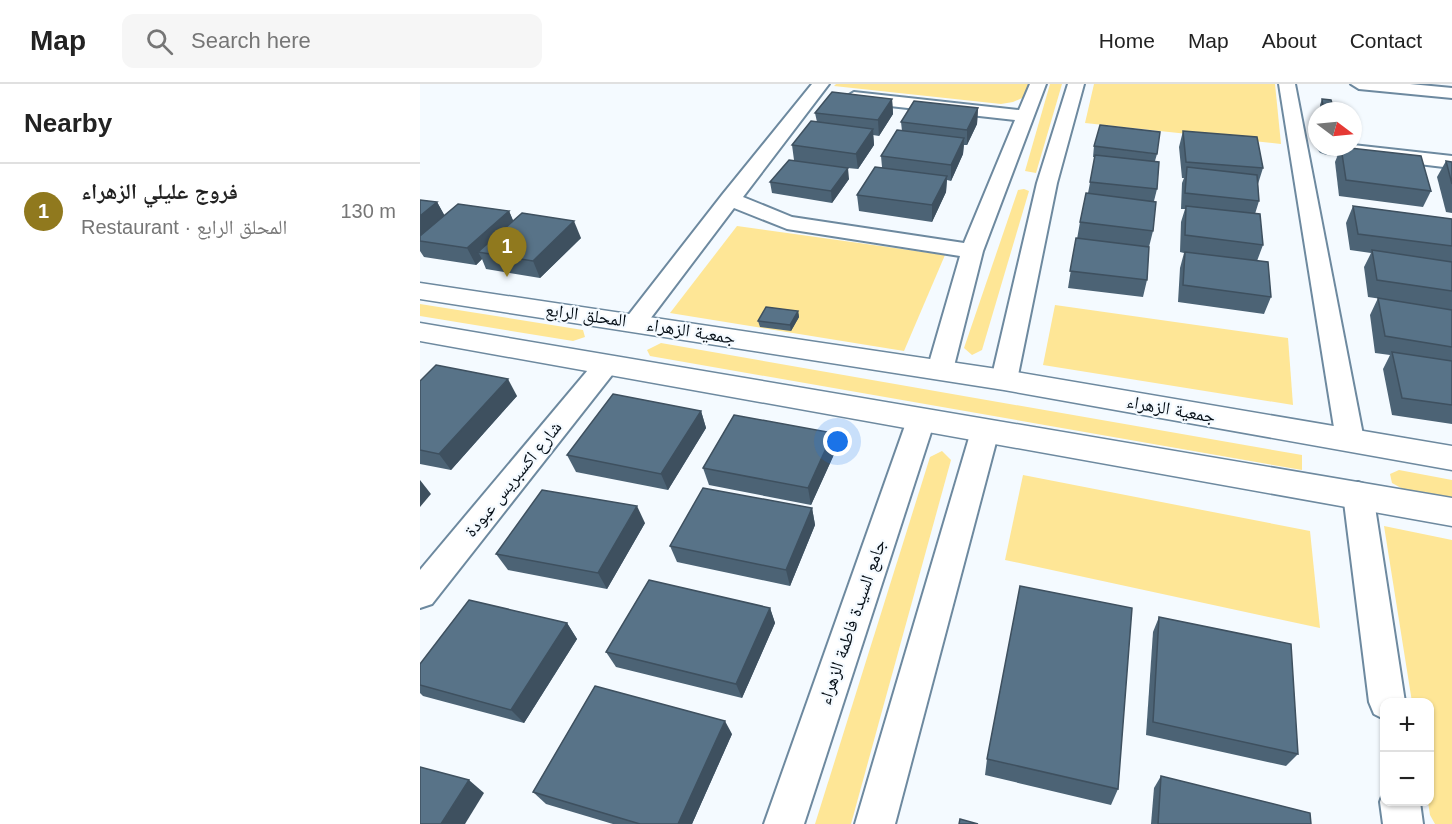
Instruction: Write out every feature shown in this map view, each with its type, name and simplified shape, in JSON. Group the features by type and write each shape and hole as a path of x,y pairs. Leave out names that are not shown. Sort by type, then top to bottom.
{"street":[{"path":"940,370 972,250 1038,84"},
{"path":"1004,380 1047,183 1076,84"},
{"path":"1287,84 1306,145 1350,440 1371,457 1377,466 1379,476 1376,484 1369,491 1358,494"},
{"path":"1359,84 1452,93"},
{"path":"818,88 1025,116"},
{"name":"المحلق الرابع","path":"420,291 635,322 818,88"},
{"path":"1362,151 1452,162"},
{"path":"1001,177 1047,183"},
{"path":"729,199 787,223 972,250"},
{"path":"607,364 624,359 639,350 644,342 645,334 635,322"},
{"name":"جمعية الزهراء","path":"635,322 1004,380 1452,458"},
{"path":"420,332 1452,512"},
{"name":"شارع اكسبريس عبودة","path":"420,594 607,364"},
{"name":"جامع السيدة فاطمة الزهراء","path":"784,824 921,420"},
{"path":"875,824 985,431"},
{"path":"1358,494 1386,698"},
{"path":"1401,806 1403,824"}],"shaded area":[{"path":"836,84 1032,84 1029,95 1001,104 834,86"},
{"path":"1050,84 1062,84 1036,173 1025,171"},
{"path":"1094,84 1275,84 1281,144 1085,123"},
{"path":"1018,190 1029,191 982,350 972,355 964,348"},
{"path":"737,226 945,255 904,351 670,313"},
{"path":"420,304 583,330 585,337 573,341 420,316"},
{"path":"1055,305 1288,338 1293,405 1043,365"},
{"path":"661,343 1302,455 1302,470 650,356 647,350"},
{"path":"942,451 951,460 851,824 815,824 930,457"},
{"path":"1399,470 1452,480 1452,498 1403,489 1392,483 1390,474"},
{"path":"1023,475 1310,531 1320,628 1005,560"},
{"path":"1384,526 1452,540 1452,824 1435,824 1429,806 1434,806 1434,698 1411,698"}],"building":[{"path":"832,92 892,99 878,120 815,113"},
{"path":"914,101 978,108 967,130 901,122"},
{"path":"811,121 873,129 856,154 792,145"},
{"path":"1100,125 1160,132 1157,154 1094,146"},
{"path":"897,130 964,138 951,165 881,156"},
{"path":"1183,131 1257,137 1263,168 1186,162"},
{"path":"1362,149 1421,156 1431,191 1346,180 1342,156 1362,156"},
{"path":"1095,155 1159,162 1157,189 1090,182"},
{"path":"789,160 848,168 831,191 770,182"},
{"path":"1446,161 1452,162 1452,184"},
{"path":"875,167 947,176 932,205 857,195"},
{"path":"1187,167 1257,175 1259,201 1185,193"},
{"path":"1086,193 1156,202 1153,231 1080,222"},
{"path":"420,200 437,202 420,216"},
{"path":"458,204 509,211 467,248 420,241 420,236"},
{"path":"1186,206 1260,214 1263,245 1185,235"},
{"path":"1353,206 1452,219 1452,246 1358,234"},
{"path":"522,213 574,221 533,261 478,252"},
{"path":"1076,238 1149,247 1147,280 1070,271"},
{"path":"1372,250 1452,262 1452,291 1377,280"},
{"path":"1185,252 1268,262 1271,297 1183,285"},
{"path":"1378,298 1452,310 1452,347 1385,336"},
{"path":"766,307 798,311 790,325 758,321"},
{"path":"1392,352 1452,361 1452,405 1402,398"},
{"path":"436,365 508,379 439,454 420,450 420,381"},
{"path":"613,394 701,411 661,474 567,455"},
{"path":"734,415 833,433 808,488 703,468"},
{"path":"703,488 812,508 786,570 670,546"},
{"path":"542,490 637,506 598,573 496,554"},
{"path":"649,580 770,608 736,684 606,652"},
{"path":"1020,586 1132,608 1118,789 987,759"},
{"path":"469,600 567,623 511,710 420,685 420,664"},
{"path":"1159,617 1291,644 1298,754 1153,722"},
{"path":"595,686 725,721 678,824 640,824 533,792"},
{"path":"420,767 469,780 441,824 420,824"},
{"path":"1161,776 1310,813 1311,824 1158,824"},
{"path":"960,819 978,824 959,824"}],"place":[{"name":"فروج عليلي الزهراء","path":"507,277"}]}
